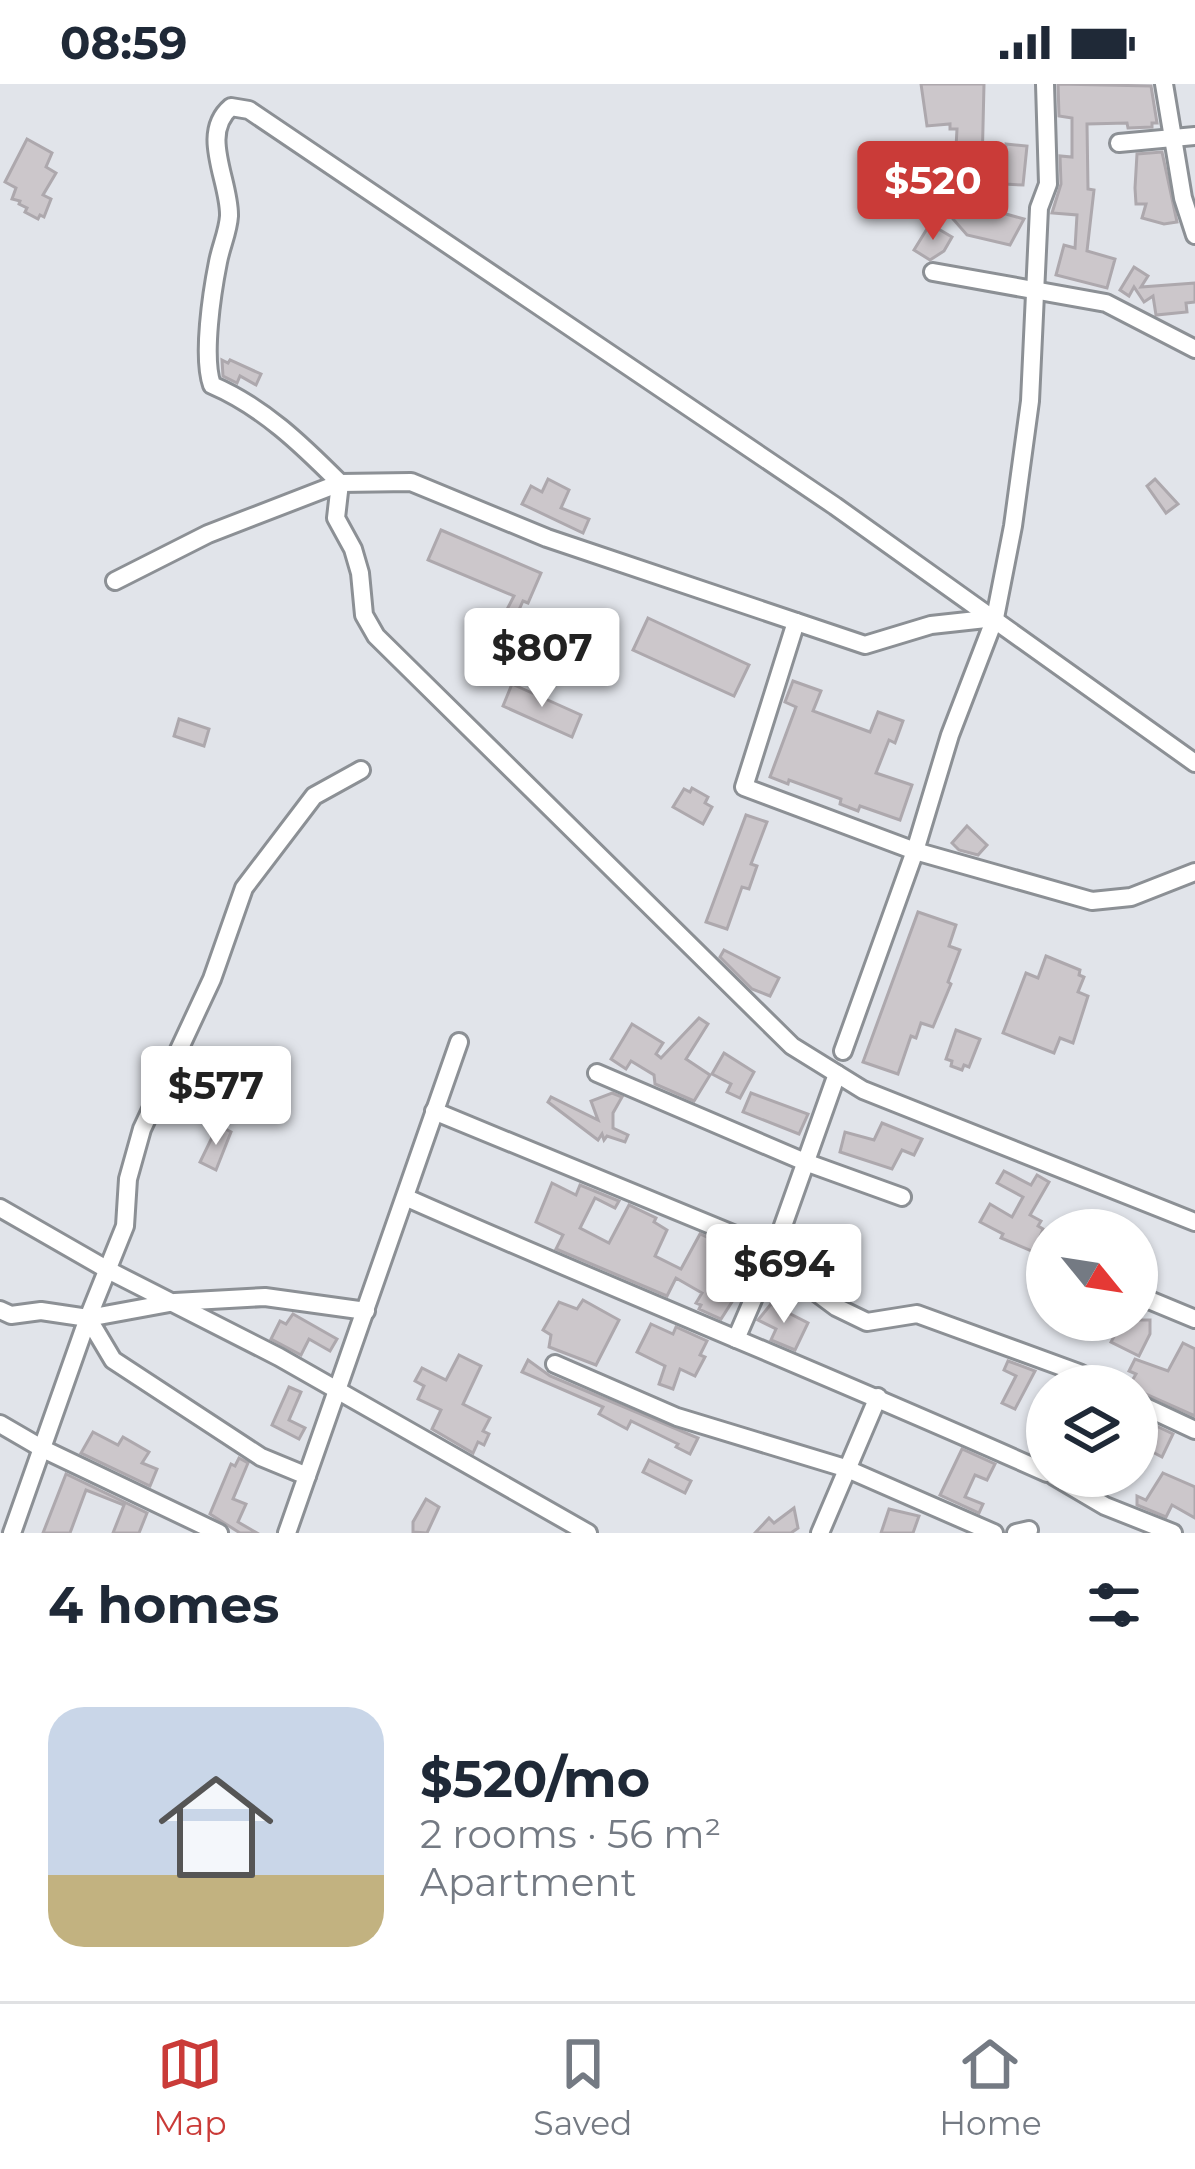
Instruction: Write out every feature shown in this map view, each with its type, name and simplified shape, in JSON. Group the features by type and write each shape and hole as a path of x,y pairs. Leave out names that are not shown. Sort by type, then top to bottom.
{"street":[{"path":"843,1051 915,851 950,735 995,618 1030,400 1039,208 1048,184 1046,84"},
{"path":"1163,84 1183,198 1195,235"},
{"path":"340,483 299,442 243,398 212,385 207,372 212,296 230,209 215,136 231,107 249,110 269,123 835,506 1195,764"},
{"path":"1119,142 1195,136"},
{"path":"933,272 1106,303 1195,349"},
{"path":"115,581 208,534 340,483 411,482 547,538 865,645 932,626 995,618"},
{"path":"340,483 336,518 353,549 364,614 376,636 792,1046 863,1090 1195,1222"},
{"path":"796,622 744,787 915,851 1093,901 1131,897 1195,872"},
{"path":"12,1533 125,1226 128,1179 142,1130 212,979 244,888 314,796 361,770"},
{"path":"287,1533 459,1042"},
{"path":"597,1073 805,1162 902,1197"},
{"path":"736,1340 774,1251 837,1074"},
{"path":"434,1111 774,1251 789,1272 836,1307 866,1322 917,1314 1057,1365"},
{"path":"407,1198 1026,1463"},
{"path":"0,1208 336,1392 568,1528 589,1533"},
{"path":"0,1310 11,1315 41,1311 88,1318 175,1302 265,1297 366,1311"},
{"path":"1158,1303 1195,1318"},
{"path":"88,1318 113,1360 261,1457 307,1476"},
{"path":"555,1364 677,1417 845,1468 994,1533"},
{"path":"820,1533 878,1397"},
{"path":"1158,1413 1195,1430"},
{"path":"0,1424 219,1533"},
{"path":"1090,1497 1173,1533"}],"building":[{"path":"921,84 984,84 982,168 966,166 965,184 973,188 982,179 977,190 991,196 974,197 970,204 1024,219 1010,245 967,235 946,211 964,195 927,190 923,214 912,213 921,174 943,178 944,164 955,165 957,129 950,129 950,124 927,126"},
{"path":"1058,84 1151,86 1157,123 1152,127 1087,124 1088,189 1094,190 1087,251 1115,259 1107,288 1056,275 1064,245 1075,248 1077,215 1052,213 1061,184 1060,156 1072,157 1072,118 1059,116"},
{"path":"27,139 52,153 46,167 56,173 43,195 51,199 44,217 38,219 12,199 16,188 5,182"},
{"path":"1006,144 1027,146 1023,185 1004,184"},
{"path":"1162,152 1177,222 1164,224 1142,218 1146,204 1136,204 1135,188 1137,154"},
{"path":"930,224 952,237 944,251 930,260 914,250"},
{"path":"1134,267 1148,276 1141,287 1195,283 1195,302 1186,303 1187,312 1156,315 1153,296 1144,302 1134,287 1129,296 1120,290"},
{"path":"222,360 261,374 256,385 240,376 237,383 223,376"},
{"path":"548,479 569,490 561,508 589,519 583,533 522,504 531,486 542,492"},
{"path":"1155,479 1178,504 1166,513 1147,486"},
{"path":"441,530 541,573 513,623 503,617 514,596 428,560"},
{"path":"648,618 749,665 734,696 633,650"},
{"path":"793,681 821,691 813,711 870,732 878,712 903,721 895,743 889,740 876,773 912,785 900,820 860,806 858,811 840,804 841,799 770,777 796,707 785,702"},
{"path":"512,684 581,715 572,737 503,706"},
{"path":"179,719 209,729 204,746 174,736"},
{"path":"692,788 708,797 705,803 712,807 703,824 673,807 684,789 690,792"},
{"path":"746,815 767,822 751,864 757,866 749,889 742,887 727,929 706,922"},
{"path":"967,826 987,845 978,855 952,843"},
{"path":"918,912 956,925 949,946 960,950 933,1027 921,1023 916,1038 911,1036 898,1074 863,1062"},
{"path":"724,950 779,978 770,996 752,989 720,957"},
{"path":"1046,956 1080,970 1084,977 1078,992 1088,996 1073,1043 1060,1038 1054,1053 1003,1033 1026,973 1038,978"},
{"path":"699,1018 708,1024 686,1059 710,1075 694,1101 655,1084 654,1075 631,1061 626,1069 611,1059 632,1024 663,1043 656,1054 661,1058"},
{"path":"956,1030 980,1039 969,1067 964,1065 962,1070 946,1059"},
{"path":"724,1053 754,1072 740,1098 727,1092 731,1084 712,1074"},
{"path":"612,1093 622,1097 613,1113 613,1128 628,1135 625,1142 607,1136 604,1140 602,1134 598,1140 548,1102 551,1097 598,1120 591,1101"},
{"path":"751,1093 808,1114 799,1134 743,1112"},
{"path":"882,1123 922,1139 914,1155 902,1150 892,1169 840,1152 845,1132 874,1140"},
{"path":"218,1125 231,1132 216,1170 200,1162"},
{"path":"1004,1171 1031,1185 1037,1175 1049,1182 1033,1209 1026,1209 1026,1249 980,1222 990,1204 1012,1217 1023,1197 997,1183"},
{"path":"552,1183 576,1195 580,1185 619,1201 615,1208 595,1198 580,1228 609,1243 629,1205 656,1218 654,1222 667,1230 655,1256 681,1269 700,1234 727,1246 722,1256 740,1266 734,1278 744,1283 721,1319 699,1309 696,1303 702,1293 676,1278 667,1296 556,1249 563,1235 536,1222"},
{"path":"583,1300 619,1320 596,1365 549,1347 551,1335 543,1330 559,1302 577,1309"},
{"path":"771,1304 808,1323 795,1350 771,1340 776,1329 758,1320"},
{"path":"293,1314 337,1339 330,1351 309,1339 301,1355 271,1339 280,1321 286,1324"},
{"path":"651,1324 673,1334 676,1327 707,1341 695,1376 680,1369 673,1389 659,1384 665,1366 637,1352"},
{"path":"1112,1341 1146,1341 1139,1356"},
{"path":"1183,1343 1195,1349 1195,1416 1158,1399 1158,1367 1168,1371"},
{"path":"459,1355 481,1366 463,1404 490,1418 483,1431 489,1434 484,1445 478,1442 473,1453 432,1429 441,1410 418,1399 424,1386 415,1381 422,1368 446,1380"},
{"path":"528,1360 550,1376 698,1438 690,1454 631,1421 627,1429 599,1414 603,1407 522,1372"},
{"path":"1008,1361 1026,1368 1026,1388 1015,1409 1002,1403 1016,1376 1004,1370"},
{"path":"289,1387 301,1392 289,1420 305,1428 299,1439 272,1425"},
{"path":"1158,1427 1173,1434 1162,1457 1158,1455"},
{"path":"93,1432 118,1445 123,1437 149,1452 142,1463 157,1469 150,1486 81,1453"},
{"path":"962,1449 995,1464 987,1480 975,1475 965,1497 983,1504 979,1513 940,1495"},
{"path":"239,1458 248,1463 233,1499 246,1504 238,1522 257,1533 240,1533 210,1514 231,1464 235,1466"},
{"path":"649,1460 691,1481 685,1493 643,1472"},
{"path":"1163,1473 1195,1487 1195,1518 1172,1505 1166,1517 1137,1505 1137,1497 1158,1497"},
{"path":"66,1474 147,1513 139,1533 113,1533 124,1505 86,1490 70,1533 43,1533"},
{"path":"426,1499 439,1507 427,1533 413,1532 413,1522"},
{"path":"794,1508 798,1528 791,1533 755,1533 769,1518 774,1523"},
{"path":"889,1509 919,1516 913,1533 881,1533"}]}
